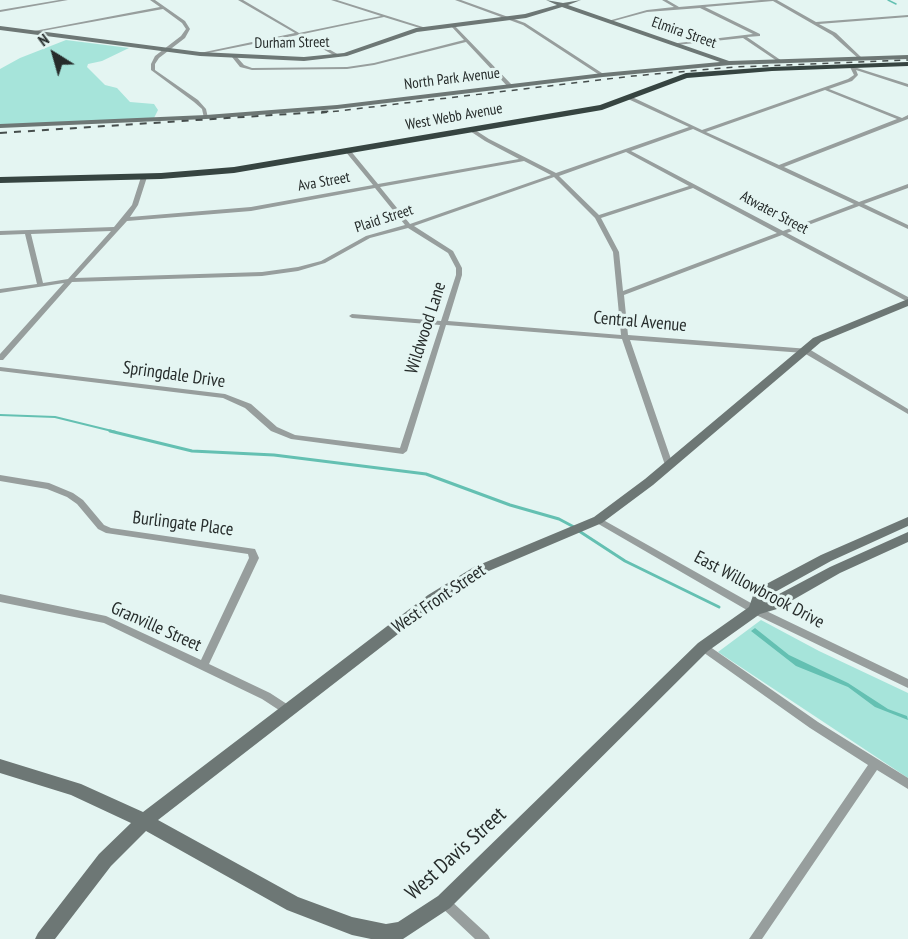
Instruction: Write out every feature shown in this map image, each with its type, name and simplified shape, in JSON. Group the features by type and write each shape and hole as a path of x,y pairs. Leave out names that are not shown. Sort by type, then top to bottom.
{"highway":[{"name":"West Webb Avenue","path":"0,180 144,177 234,170 602,107 676,79 740,71 908,64"}],"street":[{"path":"0,10 64,0"},
{"path":"152,0 184,22 188,29 183,37 154,61 153,70 196,101 204,109 206,117"},
{"path":"240,0 337,56"},
{"path":"333,0 382,17 424,28"},
{"path":"344,4 355,0"},
{"path":"457,0 511,18 603,75"},
{"name":"Elmira Street","path":"549,0 730,63 740,71"},
{"name":"Durham Street","path":"0,28 166,51 293,59 337,56 424,28 511,18 578,0"},
{"path":"664,0 678,9"},
{"path":"610,21 643,12 774,0 834,34 859,58"},
{"path":"678,44 758,35 702,7"},
{"path":"31,32 162,8"},
{"path":"816,23 908,16"},
{"path":"200,54 382,17"},
{"path":"452,25 510,86"},
{"path":"744,37 780,62"},
{"path":"234,57 242,66 252,69 347,68 374,64 467,41"},
{"name":"North Park Avenue","path":"0,126 206,117 346,106 603,75 730,63 908,57"},
{"path":"703,131 854,78 852,67 908,86"},
{"path":"826,89 908,122"},
{"path":"630,98 908,227"},
{"path":"779,167 908,117"},
{"name":"Plaid Street","path":"0,291 73,280 230,276 285,272 323,262 368,237 409,226 694,127"},
{"path":"472,130 486,140 555,175 598,217 616,252 625,336 669,465"},
{"name":"Atwater Street","path":"626,150 908,301"},
{"name":"Wildwood Lane","path":"348,151 409,226 444,248 456,261 459,275 403,451"},
{"name":"Ava Street","path":"125,219 241,211 526,159"},
{"path":"0,358 73,280 125,219 135,205 144,177"},
{"path":"598,217 693,186"},
{"path":"621,294 908,186"},
{"path":"0,232 117,229"},
{"path":"28,231 40,284"},
{"name":"West Front Street","path":"44,939 105,860 144,821 464,578 490,564 566,536 593,523 669,465 823,338 908,301"},
{"name":"Central Avenue","path":"352,316 806,351 908,412"},
{"name":"Springdale Drive","path":"0,369 225,396 248,406 273,429 294,437 403,451"},
{"name":"Burlingate Place","path":"0,477 49,486 70,495 80,502 101,527 109,531 252,551 254,558 203,666"},
{"name":"West Davis Street","path":"755,610 760,594 826,558 908,521"},
{"name":"East Willowbrook Drive","path":"593,523 755,610 908,684"},
{"name":"West Davis Street","path":"0,766 75,789 144,821 293,904 375,935 401,931 444,902 703,647 755,610 772,605 844,565 908,537"},
{"name":"Granville Street","path":"0,598 106,620 266,696 289,711"},
{"path":"703,647 814,725 908,784"},
{"path":"755,939 876,764"},
{"path":"444,902 484,939"}],"shaded area":[{"path":"66,40 129,48 102,61 88,64 87,67 105,85 117,88 130,102 154,104 158,110 154,118 0,126 0,69 20,58"},
{"path":"761,620 819,651 908,693 908,778 718,652"},
{"path":"755,628 789,655 848,683 888,709 907,716 908,720 875,707 848,687 796,666 751,631"}],"waterway":[{"path":"888,0 896,4"},
{"path":"0,415 55,417 116,432"},
{"path":"110,431 192,451 274,455 426,474 510,505 559,519 574,527"},
{"path":"579,531 625,561 719,607"}],"railway":[{"path":"321,113 633,76 735,67 908,60"},
{"path":"0,133 334,111"}]}
